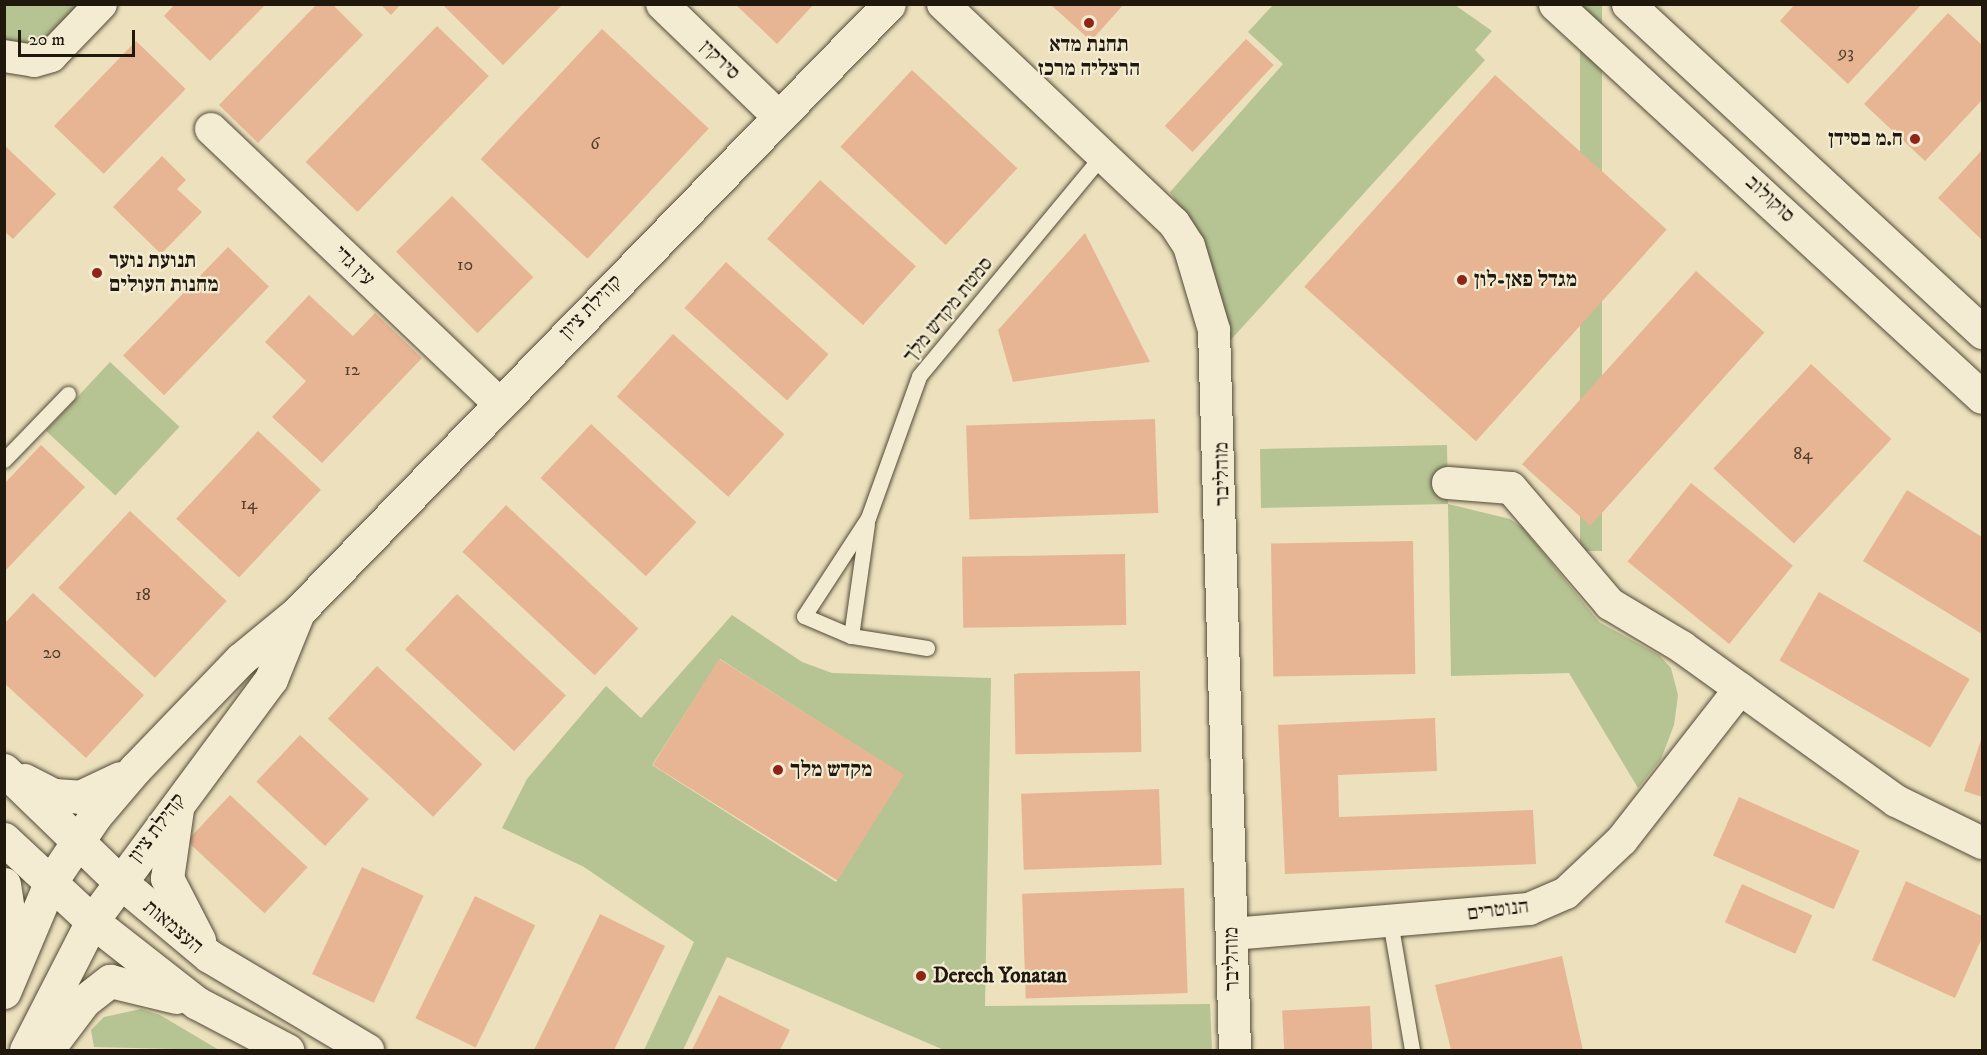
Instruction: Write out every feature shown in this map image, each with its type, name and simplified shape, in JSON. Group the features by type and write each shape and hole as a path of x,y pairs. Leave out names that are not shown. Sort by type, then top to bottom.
{"street":[{"path":"4,56 34,61 51,56 101,4"},
{"name":"סירקין","path":"662,4 778,116"},
{"name":"קהילת ציון","path":"4,992 14,959 50,883 77,840 135,769 218,680 297,613 498,402 889,4"},
{"name":"מוהליבר","path":"943,4 1155,202 1189,246 1214,330 1235,1050"},
{"name":"סוקולוב","path":"1555,4 1983,397"},
{"path":"1628,4 1983,332"},
{"name":"עין גדי","path":"211,129 498,402"},
{"path":"1448,483 1511,488 1610,604 1740,690 1896,801 1983,843"},
{"name":"קהילת ציון","path":"26,1050 92,921 118,880 271,679 297,613"},
{"name":"הנוטרים","path":"1232,934 1529,909 1566,893 1622,840 1740,690"},
{"path":"4,769 54,795 80,797 135,769"},
{"name":"העצמאות","path":"4,769 118,880 209,956 367,1050"},
{"path":"183,792 171,826 167,878 209,956"},
{"path":"4,839 92,921 197,1003 287,1050"},
{"path":"4,884 14,959"},
{"path":"46,1050 84,1001 110,981 197,1003"}],"lane":[{"name":"סמטת מקדש מלך","path":"851,636 868,518 919,376 1104,153"},
{"path":"4,460 68,394"},
{"name":"סמטת מקדש מלך","path":"868,518 804,616 851,636 927,648"},
{"path":"1390,921 1412,1050"}],"green space":[{"path":"5,5 101,5 51,56 5,56"},
{"path":"1273,5 1455,5 1492,31 1475,50 1485,60 1227,344 1203,242 1170,192 1283,64 1248,32"},
{"path":"1580,5 1602,5 1602,551 1580,551"},
{"path":"110,362 179,427 115,496 46,431"},
{"path":"1447,445 1448,504 1261,508 1260,449"},
{"path":"1448,504 1510,519 1523,528 1599,622 1659,655 1671,668 1678,695 1674,725 1661,759 1638,788 1569,673 1451,676"},
{"path":"732,615 802,662 832,673 991,678 985,1006 1210,1004 1212,1050 944,1050 727,957 683,1050 644,1050 694,942 584,867 502,828 527,779 606,686 641,718","holes":["720,659 903,775 836,882 652,765"]},
{"path":"141,1009 160,1015 219,1050 94,1047 91,1030 104,1017"}],"building":[{"path":"175,4 266,4 210,61 164,16"},
{"path":"317,4 332,4 363,35 258,143 219,105"},
{"path":"380,4 401,4 391,15"},
{"path":"442,4 563,4 503,65"},
{"path":"735,4 814,4 777,44"},
{"name":"תחנת מדא הרצליה מרכז","path":"1050,4 1124,4 1091,41"},
{"path":"1795,4 1922,4 1848,84 1780,21"},
{"path":"1948,13 1982,45 1982,100 1925,161 1864,104"},
{"path":"437,26 489,76 358,212 306,162"},
{"path":"602,29 709,129 587,259 481,159"},
{"path":"1246,39 1274,65 1193,152 1165,126"},
{"path":"136,41 186,89 104,174 54,126"},
{"path":"912,70 1017,168 946,245 840,147"},
{"path":"1495,75 1667,230 1476,441 1304,287"},
{"path":"4,145 56,194 13,239 4,231"},
{"path":"1982,150 1982,240 1938,198"},
{"path":"162,156 186,180 177,189 202,212 161,254 113,207"},
{"path":"820,180 916,266 863,325 767,239"},
{"path":"452,196 533,277 477,333 396,252"},
{"path":"1085,233 1150,362 1013,382 998,330"},
{"path":"228,247 269,287 164,395 123,356"},
{"path":"726,262 829,354 787,400 685,308"},
{"path":"1696,271 1764,333 1590,526 1522,464"},
{"path":"309,295 353,336 375,313 422,358 322,463 272,417 306,381 265,342"},
{"path":"673,334 784,434 728,497 617,396"},
{"path":"1811,364 1891,439 1794,544 1713,469"},
{"path":"1155,419 1158,513 969,520 966,426"},
{"path":"591,424 696,522 646,576 541,478"},
{"path":"258,431 321,490 239,577 176,519"},
{"path":"41,445 85,487 4,572 4,484"},
{"path":"1691,483 1793,565 1729,644 1627,561"},
{"path":"1907,490 1982,537 1982,634 1863,561"},
{"path":"506,505 638,628 595,675 462,552"},
{"path":"130,511 227,601 155,678 58,588"},
{"path":"1413,541 1415,674 1273,676 1271,543"},
{"path":"1125,554 1126,625 963,628 962,557"},
{"path":"1819,592 1970,679 1930,747 1780,660"},
{"path":"33,593 144,695 86,758 4,683 4,624"},
{"path":"457,594 566,696 514,751 405,650"},
{"name":"מקדש מלך","path":"719,659 904,775 838,881 653,765"},
{"path":"377,666 482,764 433,817 328,719"},
{"path":"1140,671 1141,752 1015,754 1014,673"},
{"path":"1435,718 1437,771 1338,775 1339,817 1533,810 1536,864 1285,874 1278,725"},
{"path":"300,735 369,799 325,846 256,782"},
{"path":"1982,737 1982,797 1964,791"},
{"path":"1159,789 1162,865 1024,870 1021,794"},
{"path":"230,795 308,867 265,913 187,841"},
{"path":"1739,797 1860,851 1834,909 1713,855"},
{"path":"362,867 424,896 374,1003 312,974"},
{"path":"1906,881 1982,916 1982,938 1955,998 1872,960"},
{"path":"1742,884 1812,915 1795,954 1725,922"},
{"path":"1184,888 1188,993 1026,999 1022,894"},
{"path":"475,896 535,925 476,1048 415,1018"},
{"path":"600,914 665,946 614,1050 534,1050"},
{"path":"1562,956 1583,1050 1451,1050 1435,985"},
{"path":"719,995 790,1030 780,1050 692,1050"},
{"path":"1370,1006 1372,1050 1284,1050 1282,1011"}],"place":[{"name":"תחנת מדא הרצליה מרכז","path":"1089,23"},
{"name":"ח.מ בסידן","path":"1915,139"},
{"name":"תנועת נוער מחנות העולים","path":"97,273"},
{"name":"מגדל פאן-לון","path":"1462,280"},
{"name":"מקדש מלך","path":"778,770"},
{"name":"Derech Yonatan","path":"921,976"}]}
